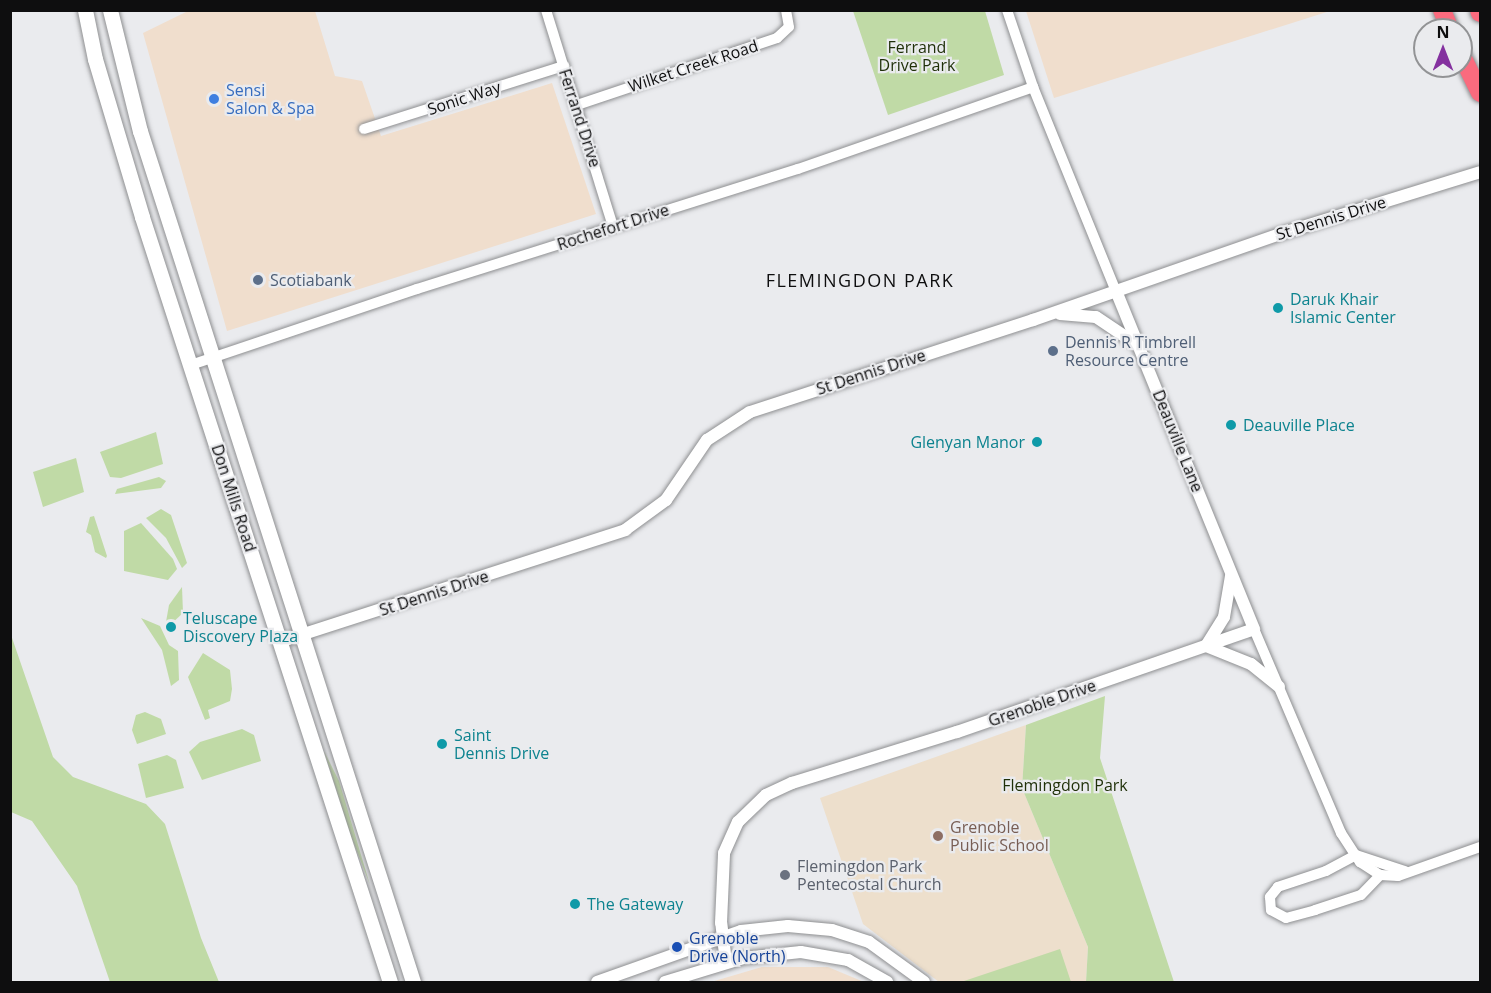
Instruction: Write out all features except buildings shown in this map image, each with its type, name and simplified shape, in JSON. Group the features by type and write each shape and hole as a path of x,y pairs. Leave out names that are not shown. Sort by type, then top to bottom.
{"highway":[{"path":"1473,78 1480,93"}],"main road":[{"name":"Don Mills Road","path":"85,10 95,59 142,217 282,641 390,982"},
{"name":"Don Mills Road","path":"110,10 140,131 413,982"}],"street":[{"name":"Ferrand Drive","path":"546,10 613,226"},
{"name":"Wilket Creek Road","path":"577,105 777,38 789,27 786,10"},
{"path":"1007,10 1034,87"},
{"name":"Sonic Way","path":"364,129 564,66"},
{"name":"Rochefort Drive","path":"191,365 613,226 798,169 1034,87"},
{"name":"Deauville Lane","path":"1034,87 1254,629"},
{"name":"St Dennis Drive","path":"282,641 625,530 660,506 707,440 740,417 1033,320 1280,234 1480,172"},
{"path":"1033,320 1061,314 1089,315 1106,322 1140,347"},
{"path":"1231,575 1224,617 1206,646 1251,664 1279,687"},
{"path":"1254,629 1344,840 1356,855 1380,875 1398,876 1405,871 1480,847"},
{"name":"Grenoble Drive","path":"726,962 721,938 724,853 738,822 766,795 792,783 957,732 1254,629"},
{"path":"1380,875 1361,895 1315,910 1286,918 1271,910 1270,897 1278,887 1356,855 1405,871"},
{"path":"597,982 721,938 765,927 832,930 886,951 924,982"},
{"path":"665,982 726,962 816,953 848,960 887,982"}],"shaded area":[{"path":"1026,10 1330,11 1054,98"},
{"path":"188,11 315,11 335,76 362,81 381,136 552,83 596,214 227,331 143,33"},
{"name":"Grenoble Public School","path":"1026,725 1022,788 1088,947 1086,982 939,982 863,924 820,798"},
{"path":"762,967 828,967 864,982 711,982"}],"green space":[{"name":"Ferrand Drive Park","path":"853,11 985,11 1004,75 888,115"},
{"path":"156,432 163,464 121,478 110,477 100,452"},
{"path":"76,458 84,492 43,507 33,472"},
{"path":"159,477 166,481 161,488 115,494 117,489"},
{"path":"161,509 171,515 187,563 182,568 166,538 146,518"},
{"path":"94,516 106,558 95,552 91,535 86,532 90,517"},
{"path":"141,523 173,559 177,569 168,580 124,571 124,531"},
{"path":"182,587 183,613 170,625 166,622 169,605"},
{"path":"141,618 160,626 169,645 178,651 179,680 171,686 162,650"},
{"path":"10,632 53,757 73,777 146,804 165,824 201,938 219,982 110,982 77,886 32,821 11,812"},
{"path":"203,653 230,670 232,689 230,701 208,710 210,718 205,720 188,677"},
{"name":"Flemingdon Park","path":"1105,696 1100,758 1174,982 1086,982 1088,947 1022,788 1026,725"},
{"path":"145,712 161,719 166,734 137,744 132,730 136,715"},
{"path":"242,729 254,735 261,761 202,780 189,752 200,742"},
{"path":"324,751 339,781 370,885 351,836"},
{"path":"167,755 176,760 184,788 146,798 138,764"},
{"path":"1060,949 1071,982 961,982"}],"place":[{"name":"Sensi Salon & Spa","path":"214,99"},
{"name":"Scotiabank","path":"258,280"},
{"name":"Daruk Khair Islamic Center","path":"1278,308"},
{"name":"Dennis R Timbrell Resource Centre","path":"1053,351"},
{"name":"Deauville Place","path":"1231,425"},
{"name":"Glenyan Manor","path":"1037,442"},
{"name":"Teluscape Discovery Plaza","path":"171,627"},
{"name":"Saint Dennis Drive","path":"442,744"},
{"name":"Grenoble Public School","path":"938,836"},
{"name":"Flemingdon Park Pentecostal Church","path":"785,875"},
{"name":"The Gateway","path":"575,904"},
{"name":"Grenoble Drive (North)","path":"677,947"}],"district":[{"name":"FLEMINGDON PARK","path":"860,280"}]}
